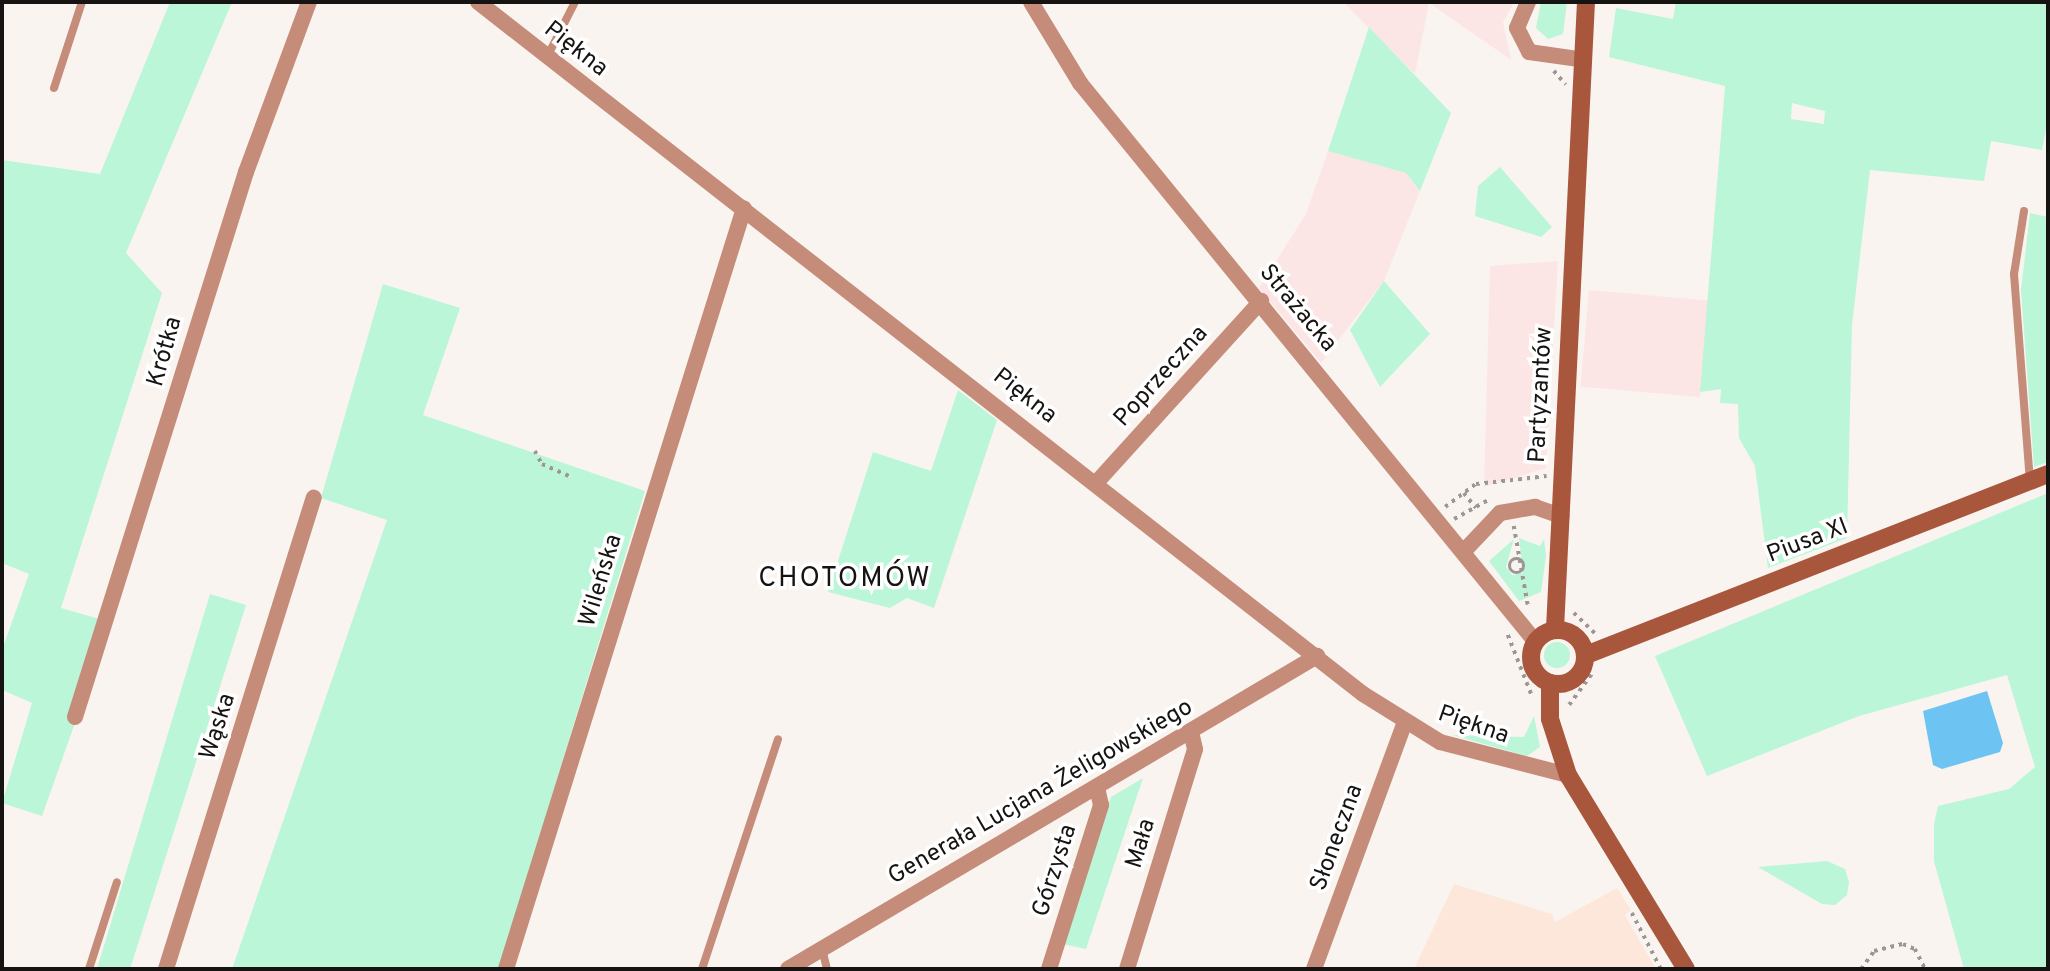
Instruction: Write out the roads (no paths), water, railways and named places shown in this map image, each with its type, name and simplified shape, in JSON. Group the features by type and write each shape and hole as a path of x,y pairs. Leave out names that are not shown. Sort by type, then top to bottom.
{"street":[{"name":"Krótka","path":"75,718 246,172 309,2"},
{"name":"Piękna","path":"478,2 1405,722 1492,759 1568,775"},
{"name":"Strażacka","path":"1031,2 1080,83 1466,549 1535,640"},
{"path":"1528,2 1517,20 1524,46 1542,59 1578,59"},
{"name":"Partyzantów","path":"1555,629 1576,164 1578,59 1586,2"},
{"name":"Wileńska","path":"506,969 744,208"},
{"name":"Poprzeczna","path":"1096,483 1261,301"},
{"name":"Piusa XI","path":"1586,655 2048,474"},
{"name":"Wąska","path":"166,969 314,498"},
{"path":"1466,549 1486,521 1510,509 1535,507 1561,516"},
{"path":"1550,683 1577,677 1586,655 1578,637 1555,629 1535,640 1532,665 1550,683 1550,708 1568,775 1686,969"},
{"name":"Generała Lucjana Żeligowskiego","path":"788,969 1317,656"},
{"name":"Słoneczna","path":"1314,969 1405,722"},
{"name":"Mała","path":"1127,969 1195,749 1191,731"},
{"name":"Górzysta","path":"1049,969 1101,805 1097,787"}],"lane":[{"path":"54,88 82,2"},
{"path":"547,57 575,2"},
{"path":"2024,211 2014,274 2030,480"},
{"path":"702,969 778,739"},
{"path":"89,969 117,882"},
{"path":"822,949 827,969"}],"water":[{"path":"1987,691 2003,743 2000,752 1942,769 1933,765 1923,711"}],"district":[{"name":"CHOTOMÓW","path":"845,579"}]}
